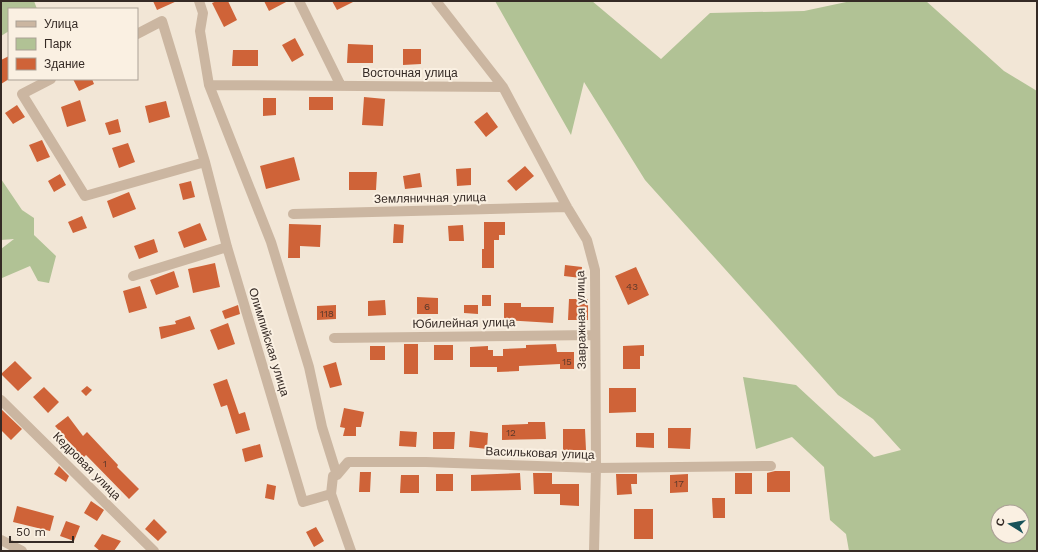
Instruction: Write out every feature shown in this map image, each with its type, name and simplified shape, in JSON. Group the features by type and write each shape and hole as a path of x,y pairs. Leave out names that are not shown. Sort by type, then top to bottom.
{"street":[{"path":"200,1 203,13 200,31 209,85 271,242 309,367 322,427 337,475"},
{"path":"299,1 341,86"},
{"path":"436,1 503,87"},
{"name":"Олимпийская улица","path":"138,33 162,21 303,502 331,494"},
{"path":"49,80 22,94 85,196 204,162"},
{"name":"Восточная улица","path":"209,85 503,87"},
{"name":"Завражная улица","path":"503,87 567,207 587,240 595,270 596,468 594,551"},
{"name":"Земляничная улица","path":"294,214 567,207"},
{"path":"133,276 227,247"},
{"name":"Юбилейная улица","path":"334,338 595,335"},
{"name":"Кедровая улица","path":"1,400 154,551"},
{"name":"Васильковая улица","path":"331,494 333,476 337,475 348,462 426,462 596,468 771,466"},
{"path":"331,494 351,551"},
{"path":"1,540 22,551"}],"green space":[{"path":"1,1 34,1 37,8 8,8 8,32 1,36"},
{"path":"495,1 592,1 661,59 710,13 804,11 851,1 926,1 1004,71 1037,91 1037,551 849,551 846,534 830,520 824,467 792,437 756,449 743,377 796,385 874,457 901,450 873,419 838,395 645,180 584,82 571,135"},
{"path":"1,179 22,210 34,218 34,235 56,256 49,283 38,281 30,266 2,278 1,249 14,239 1,240"}],"building":[{"path":"153,1 177,1 157,10"},
{"path":"217,1 228,1 237,20 224,27 212,3"},
{"path":"264,1 288,1 269,11"},
{"path":"332,1 355,1 337,10"},
{"path":"295,38 304,55 292,62 282,45"},
{"path":"348,44 373,45 373,63 347,63"},
{"path":"403,49 421,49 421,64 403,65"},
{"path":"233,50 258,50 258,66 232,66"},
{"path":"8,56 8,80 1,84 1,60"},
{"path":"74,80 92,80 94,84 79,91"},
{"path":"309,97 333,97 333,110 309,110"},
{"path":"364,97 385,99 383,126 362,125"},
{"path":"263,98 276,98 276,115 263,116"},
{"path":"80,100 86,121 67,127 61,107"},
{"path":"166,101 170,117 149,123 145,106"},
{"path":"17,105 25,117 13,124 5,113"},
{"path":"487,112 498,127 486,137 474,122"},
{"path":"118,119 121,132 109,135 105,123"},
{"path":"42,140 50,157 37,162 29,145"},
{"path":"128,143 135,162 119,168 112,148"},
{"path":"294,157 300,180 266,189 260,166"},
{"path":"525,166 534,176 516,191 507,181"},
{"path":"471,168 471,185 457,186 456,169"},
{"path":"349,172 377,172 376,190 349,190"},
{"path":"420,173 422,187 405,189 403,176"},
{"path":"60,174 66,185 54,192 48,181"},
{"path":"191,181 195,197 183,200 179,184"},
{"path":"129,192 136,209 113,218 107,201"},
{"path":"82,216 87,228 73,233 68,222"},
{"path":"484,222 505,222 505,235 499,235 499,240 494,240 494,268 482,268"},
{"path":"200,223 207,240 184,248 178,232"},
{"path":"289,224 321,225 320,247 300,246 300,258 288,258"},
{"path":"394,224 404,225 403,243 393,243"},
{"path":"463,225 464,241 449,241 448,226"},
{"path":"154,239 158,252 139,259 134,246"},
{"path":"215,263 220,287 193,293 188,269"},
{"path":"565,265 582,267 581,278 564,276"},
{"path":"636,267 649,295 628,305 615,276"},
{"path":"174,271 179,287 156,295 150,280"},
{"path":"140,286 147,308 129,313 123,291"},
{"path":"482,295 491,295 491,306 482,306"},
{"path":"417,297 438,298 438,314 417,314"},
{"path":"569,299 588,299 588,320 568,320"},
{"path":"385,300 386,315 368,316 368,301"},
{"path":"504,303 521,303 521,307 554,307 553,323 504,320"},
{"path":"238,305 240,314 225,319 222,311"},
{"path":"336,305 336,319 317,320 317,306"},
{"path":"464,305 478,305 478,314 464,313"},
{"path":"190,316 195,329 161,339 159,327 176,324 175,321"},
{"path":"228,323 235,344 218,350 210,330"},
{"path":"404,344 418,344 418,374 404,374"},
{"path":"556,344 557,352 574,352 574,369 560,369 560,364 519,366 519,371 497,372 497,367 470,367 470,347 488,346 488,350 493,350 493,356 503,356 503,349 526,348 526,345"},
{"path":"434,345 453,345 453,360 434,360"},
{"path":"644,345 644,356 640,356 640,369 623,369 623,346"},
{"path":"370,346 385,346 385,360 370,360"},
{"path":"15,361 32,378 18,391 1,374"},
{"path":"336,362 342,385 330,388 323,366"},
{"path":"227,379 239,414 245,412 250,430 236,434 227,405 221,407 213,384"},
{"path":"87,386 92,390 86,396 81,391"},
{"path":"44,387 59,402 48,413 33,397"},
{"path":"609,388 636,388 636,412 609,413"},
{"path":"344,408 364,412 361,427 356,427 356,436 343,436 345,428 340,427"},
{"path":"1,409 22,429 11,440 1,430"},
{"path":"68,416 83,436 87,432 118,465 117,467 139,489 129,499 86,455 83,458 55,426"},
{"path":"528,422 545,422 546,439 502,440 502,425 528,424"},
{"path":"668,428 691,428 690,449 668,448"},
{"path":"563,429 585,429 586,450 563,450"},
{"path":"400,431 417,432 416,447 399,446"},
{"path":"470,431 488,433 487,449 469,447"},
{"path":"433,432 455,432 454,449 433,449"},
{"path":"636,433 654,433 654,448 636,447"},
{"path":"260,444 263,457 245,462 242,449"},
{"path":"59,466 69,476 66,482 54,474"},
{"path":"775,471 790,471 790,492 767,492 767,473"},
{"path":"360,472 371,472 370,492 359,492"},
{"path":"520,473 521,490 471,491 471,475"},
{"path":"533,473 552,473 552,484 579,484 579,506 560,505 560,494 534,494"},
{"path":"735,473 752,473 752,494 735,494"},
{"path":"436,474 453,474 453,491 436,491"},
{"path":"616,474 637,474 637,484 631,484 632,494 617,495"},
{"path":"688,474 688,492 670,493 670,475"},
{"path":"401,475 419,475 419,493 400,493"},
{"path":"267,484 276,486 274,500 265,498"},
{"path":"712,498 725,498 725,518 713,518"},
{"path":"91,501 104,510 97,521 84,513"},
{"path":"17,506 54,516 50,531 13,522"},
{"path":"634,509 653,509 653,539 634,539"},
{"path":"154,519 167,532 158,541 145,529"},
{"path":"66,521 80,526 74,541 60,536"},
{"path":"316,527 324,541 314,547 306,532"},
{"path":"102,534 121,541 114,551 100,551 94,546"}]}
